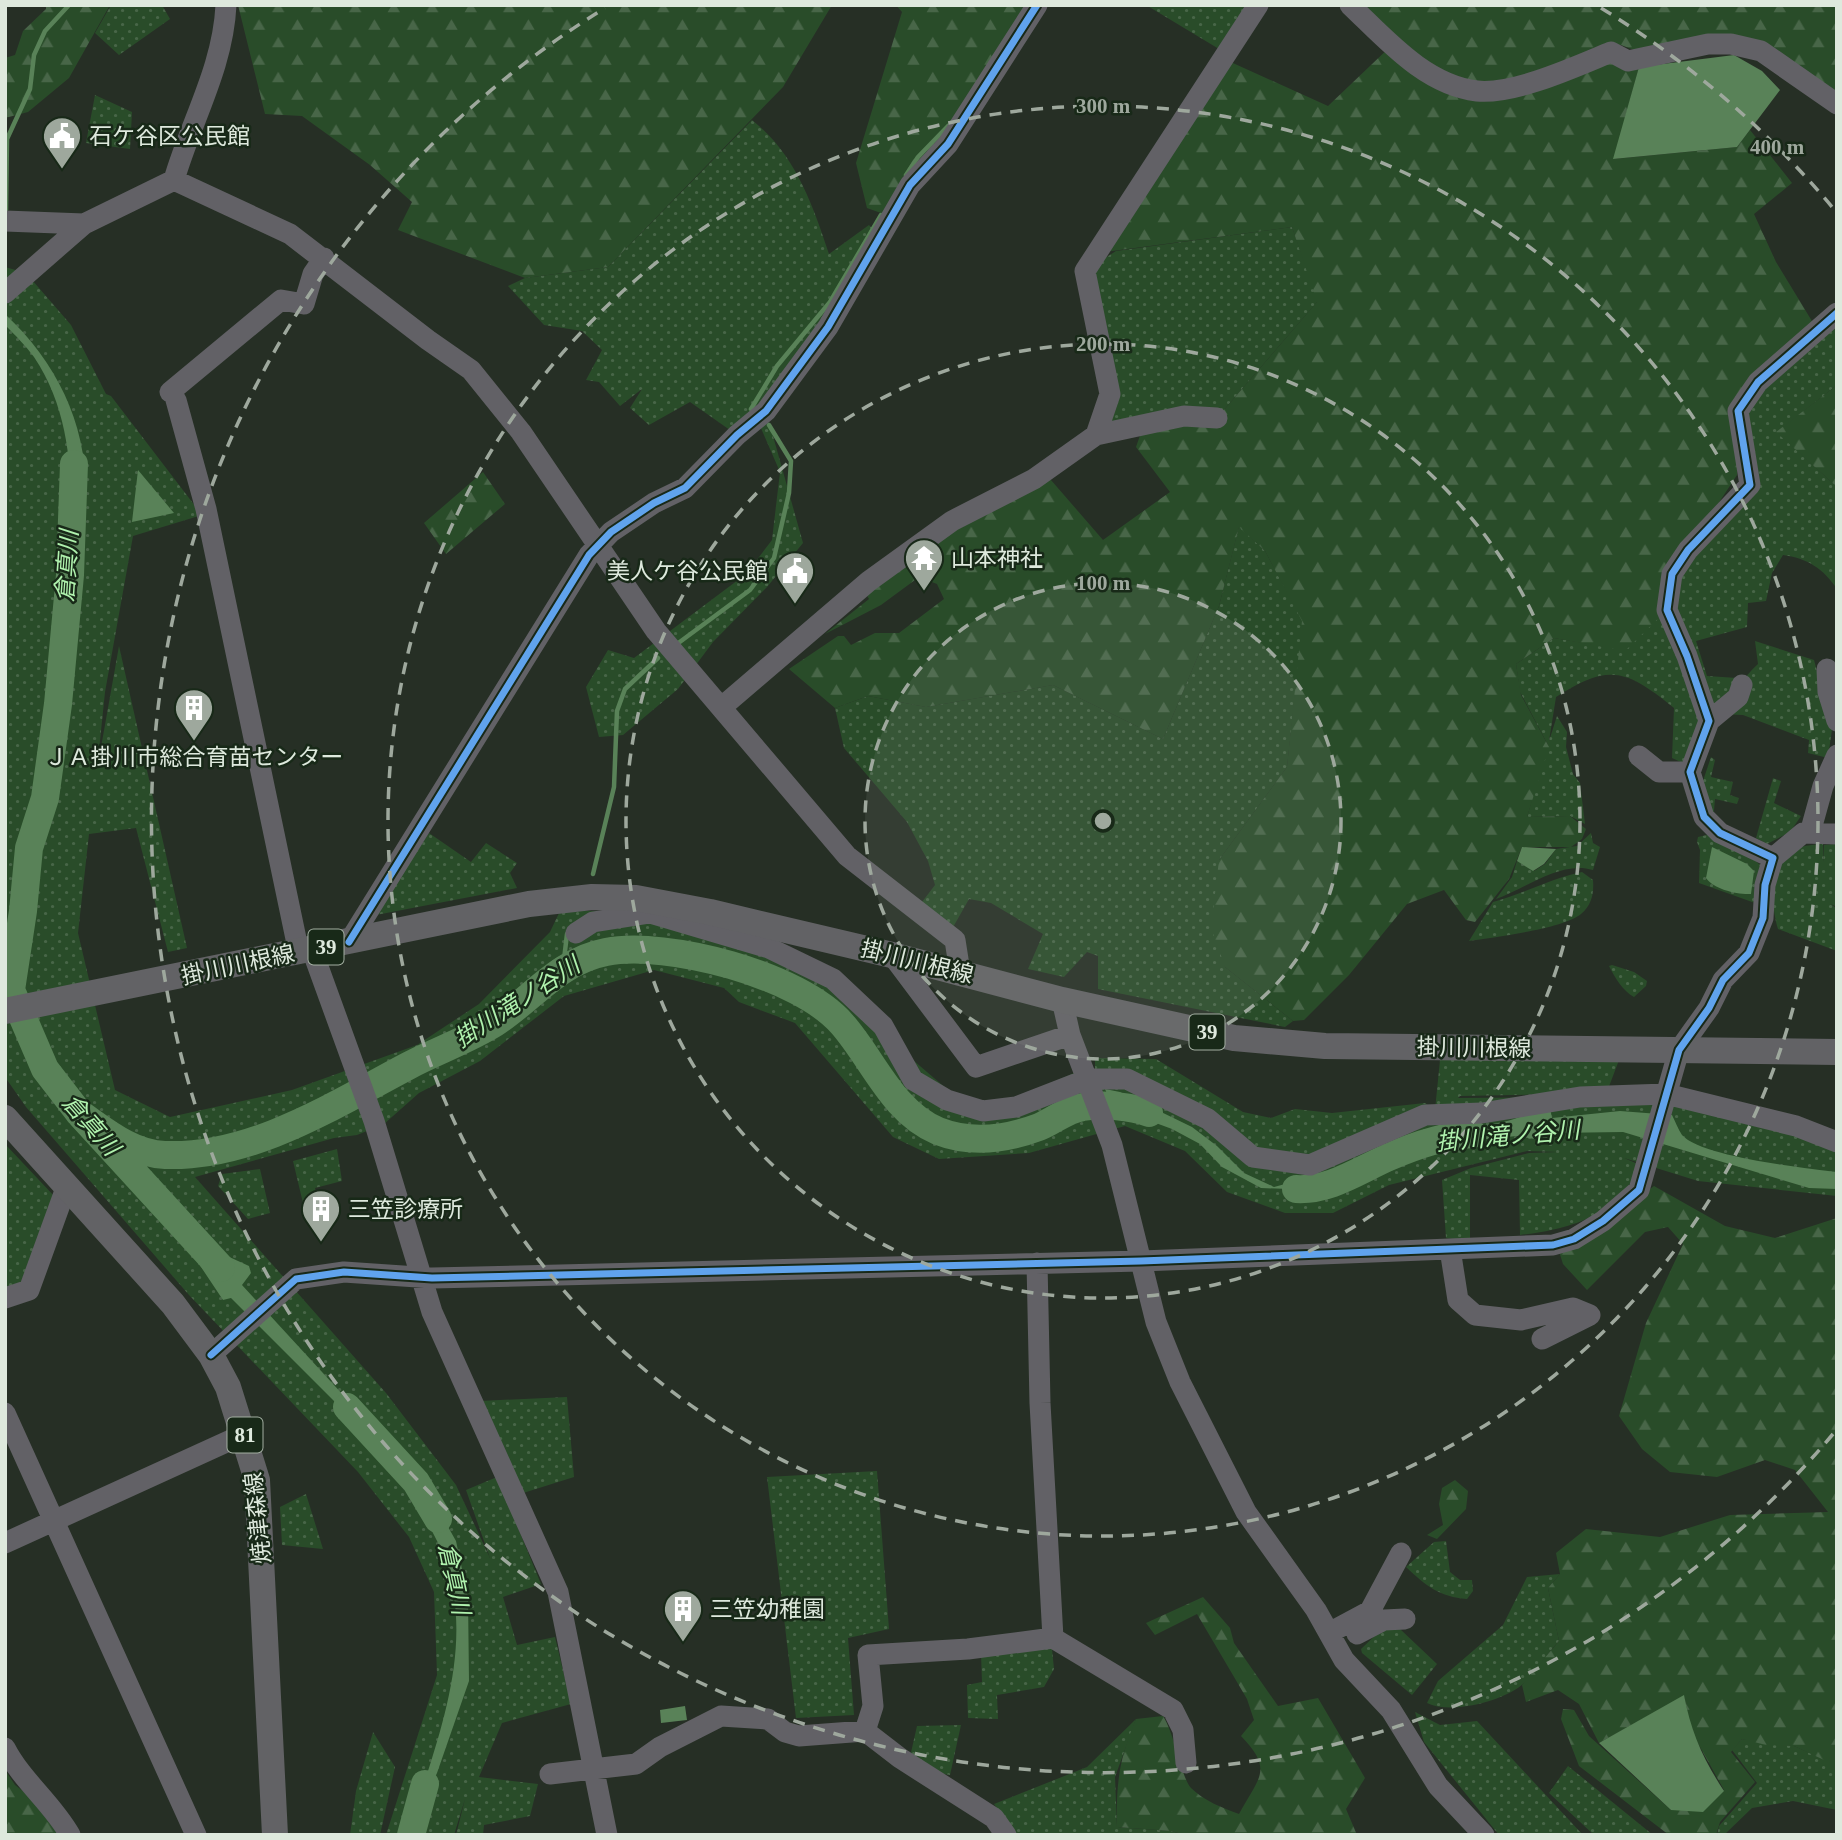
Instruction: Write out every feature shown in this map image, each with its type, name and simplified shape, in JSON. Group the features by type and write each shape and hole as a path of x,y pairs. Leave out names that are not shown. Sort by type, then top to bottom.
{"main road":[{"name":"掛川川根線","path":"5,1011 83,998 529,904 581,898 636,898 710,912 892,955 1062,1000 1234,1038 1325,1046 1837,1052"},
{"name":"焼津森線","path":"5,1118 173,1304 220,1346 228,1387 257,1480 262,1544 270,1833"}],"street":[{"path":"5,293 84,224 174,180 216,64 223,37 226,5"},
{"path":"349,942 575,579 599,545 611,533 654,503 685,488 766,411 828,327 910,185 948,144 1037,5"},
{"path":"1096,435 1110,394 1085,271 1258,5"},
{"path":"1350,5 1405,58 1440,79 1480,92 1513,87 1611,52 1628,61 1708,44 1731,44 1761,51 1837,104"},
{"path":"174,180 290,234 428,341 471,370 521,432 656,631 723,706 847,856 955,940 960,972"},
{"path":"5,220 84,224"},
{"path":"324,258 313,274 304,304 281,300 173,396 205,509 306,951 374,1121 432,1312 558,1592 607,1835"},
{"path":"1709,722 1687,656 1667,610 1672,574 1688,550 1750,485 1738,411 1758,382 1837,313"},
{"path":"723,706 869,581 953,521 1034,479 1096,435 1184,416 1217,418"},
{"path":"1827,668 1828,692 1837,721"},
{"path":"1742,685 1738,696 1709,722 1690,772 1703,817 1720,833 1773,858"},
{"path":"1811,829 1823,786 1837,755"},
{"path":"1639,756 1659,772 1690,772"},
{"path":"220,1346 296,1279 327,1273 421,1278 1141,1261 1553,1245 1574,1239 1603,1221 1639,1191 1679,1050 1709,1008 1723,980 1749,953 1763,918 1765,885 1773,858 1803,833 1837,822"},
{"path":"1811,829 1837,834"},
{"path":"576,933 593,922 650,913 769,948 834,979 883,1026 914,1080 947,1100 983,1111 1016,1107 1090,1084 1127,1079 1208,1119 1253,1157 1310,1165 1425,1115 1482,1113 1580,1097 1666,1094 1796,1126 1837,1142"},
{"path":"892,955 976,1067 1070,1035"},
{"path":"1062,1000 1070,1035 1112,1144 1156,1322 1180,1382 1246,1512 1316,1610 1351,1669 1391,1710 1438,1787 1484,1835"},
{"path":"5,1298 29,1290 66,1188"},
{"path":"1450,1249 1458,1300 1475,1315 1521,1321 1573,1308 1590,1315 1542,1339"},
{"path":"1037,1263 1040,1403 1053,1639"},
{"path":"5,1413 196,1835"},
{"path":"5,1543 244,1434"},
{"path":"1333,1639 1370,1611 1401,1552"},
{"path":"1333,1639 1384,1620 1405,1619"},
{"path":"865,1731 873,1706 868,1655 968,1649 1053,1639 1158,1688 1183,1730 1186,1763"},
{"path":"550,1774 594,1771 636,1764 660,1747 721,1716 768,1719 785,1731 799,1736 865,1731 900,1758 995,1818 1006,1835"},
{"path":"5,1748 17,1771 63,1822 70,1835"}],"green space":[{"path":"46,5 110,5 69,78 28,112 5,118 5,58 15,55 23,31 46,9"},
{"path":"111,5 162,5 170,19 119,55 95,33"},
{"path":"238,5 832,5 783,87 608,267 525,278 398,230 412,202 370,165 302,116 265,114"},
{"path":"896,5 1036,5 895,218 867,208 856,163 902,12"},
{"path":"1146,5 1245,5 1248,7 1219,49"},
{"path":"1350,5 1837,5 1837,105 1731,44 1634,50 1621,45 1505,86 1605,57 1639,67 1614,159 1737,147 1750,130 1792,183 1754,214 1776,262 1818,331 1738,411 1737,475 1672,574 1667,610 1625,651 1554,638 1516,664 1521,695 1549,747 1527,817 1570,816 1586,829 1582,839 1571,847 1522,847 1509,879 1475,922 1466,920 1444,890 1407,904 1349,975 1304,1020 1293,1021 1225,967 1211,928 1219,860 1287,767 1302,621 1265,551 1239,527 1219,606 1163,739 1053,685 926,707 868,696 835,708 789,669 838,636 844,636 851,645 875,633 899,633 944,599 937,584 919,577 881,605 825,634 869,599 862,587 1044,472 1103,540 1170,492 1136,447 1144,424 1217,418 1317,302 1292,227 1097,253 1224,59 1328,106 1392,45"},
{"path":"95,95 132,112 130,149 86,143"},
{"path":"752,120 767,133 791,164 809,198 829,254 869,225 878,235 766,411 803,543 767,587 713,642 678,689 623,735 599,737 586,687 608,650 634,658 746,574 772,540 780,472 757,419 737,435 690,402 649,425 630,408 642,389 620,406 599,382 586,380 602,350 582,331 544,325 508,286 525,278 608,267"},
{"path":"1292,227 1318,301 1217,418 1111,430 1085,271 1116,251"},
{"path":"5,267 26,273 71,325 106,394 111,396 202,515 133,536 105,692 97,770 119,646 187,948 168,952 136,828 89,834 78,933 115,1090 170,1117 292,1090 417,1045 479,1004 550,932 560,911 600,911 788,953 962,1102 1005,1103 1083,1069 1095,1072 1095,1058 1156,1059 1243,1112 1271,1118 1295,1109 1332,1113 1425,1103 1435,1110 1440,1060 1619,1060 1605,1097 1666,1094 1837,1136 1837,1196 1698,1181 1624,1158 1638,1164 1621,1196 1608,1208 1574,1224 1520,1235 1519,1180 1470,1175 1470,1241 1446,1238 1442,1180 1471,1168 1529,1153 1559,1152 1527,1151 1389,1185 1333,1213 1285,1213 1227,1192 1185,1151 1125,1126 1029,1153 939,1159 893,1137 795,1023 739,1002 724,988 654,970 564,996 480,1061 419,1093 384,1124 357,1135 334,1138 195,1177 386,1393 456,1485 490,1558 466,1490 497,1477 541,1584 503,1597 517,1645 555,1637 571,1704 502,1723 479,1777 538,1784 530,1816 484,1825 483,1835 456,1835 465,1799 454,1835 386,1835 437,1675 434,1592 409,1537 358,1472 189,1295 26,1107 5,1077","holes":["1557,1094 1592,1097 1458,1098"]},
{"path":"1837,312 1837,385 1777,432 1837,487 1837,589 1814,566 1783,555 1772,573 1766,601 1748,603 1747,627 1696,641 1707,676 1737,678 1694,768 1672,758 1674,708 1630,678 1604,675 1574,686 1556,697 1549,741 1557,716 1567,732 1566,747 1573,774 1580,783 1585,824 1570,816 1527,817 1548,745 1520,692 1516,664 1554,638 1625,650 1672,574 1750,485 1739,416"},
{"path":"1837,385 1837,487 1776,432"},
{"path":"483,472 505,504 446,554 424,523"},
{"path":"1239,526 1265,551 1303,621 1287,767 1219,860 1225,967 1293,1021 1285,1027 1098,989 1098,956 1087,952 1064,977 1028,969 1043,934 991,903 969,899 952,929 922,902 935,885 928,861 907,822 844,748 835,708 868,696 926,707 1053,685 1163,739 1219,606"},
{"path":"1755,641 1814,660 1832,729 1828,758 1808,753 1809,740 1743,715 1719,714 1742,681 1758,664"},
{"path":"1711,757 1715,760 1711,777 1733,782 1730,795 1739,798 1737,804 1715,799 1713,821 1703,781"},
{"path":"1773,778 1781,781 1774,803 1801,816 1790,832 1767,844 1756,838"},
{"path":"429,833 471,862 486,843 517,863 510,873 517,888 376,915"},
{"path":"1591,833 1593,843 1600,847 1593,870 1581,868 1556,872 1496,899 1512,877 1517,861 1534,871 1545,864 1556,849 1577,846"},
{"path":"1711,834 1752,857 1764,869 1755,903 1699,883 1698,837"},
{"path":"1823,843 1824,863 1824,845 1837,844 1837,907 1831,904 1837,909 1837,951 1778,929 1775,918 1774,882 1782,860 1801,847"},
{"path":"1582,872 1593,880 1593,894 1581,914 1544,928 1469,941 1493,902"},
{"path":"1609,966 1634,972 1647,981 1646,986 1634,997 1617,980"},
{"path":"5,1144 55,1197 28,1280 5,1293"},
{"path":"337,1149 342,1181 315,1188 318,1200 303,1203 293,1161"},
{"path":"260,1169 270,1213 248,1219 218,1186 222,1174"},
{"path":"1654,1186 1725,1226 1775,1238 1837,1218 1837,1766 1794,1746 1766,1745 1742,1739 1731,1752 1755,1782 1720,1822 1716,1835 1669,1835 1579,1766 1561,1719 1563,1709 1574,1710 1589,1736 1671,1810 1724,1790 1691,1731 1684,1696 1599,1743 1579,1704 1558,1690 1526,1702 1522,1685 1559,1641 1548,1588 1560,1574 1556,1553 1586,1529 1660,1537 1730,1515 1828,1512 1795,1470 1765,1460 1717,1477 1670,1472 1642,1449 1619,1416 1646,1323 1683,1244 1668,1227 1645,1232 1587,1290 1563,1264 1558,1248 1601,1226"},
{"path":"567,1397 574,1477 520,1494 480,1401"},
{"path":"877,1471 889,1629 848,1638 854,1715 796,1718 767,1477"},
{"path":"1455,1480 1468,1491 1466,1509 1437,1539 1427,1535 1443,1525 1439,1504 1442,1488"},
{"path":"306,1494 323,1549 282,1545 280,1507"},
{"path":"1446,1541 1450,1572 1460,1580 1472,1580 1473,1591 1467,1599 1449,1596 1434,1589 1406,1567 1434,1542"},
{"path":"1560,1574 1548,1588 1559,1641 1524,1683 1504,1695 1463,1707 1427,1703 1438,1681 1503,1625 1527,1577"},
{"path":"1203,1597 1230,1628 1234,1643 1278,1706 1318,1698 1365,1778 1346,1809 1357,1835 1185,1835 1171,1831 1117,1827 1120,1772 1136,1719 1163,1716 1188,1783 1196,1793 1214,1804 1239,1814 1260,1774 1257,1757 1241,1736 1254,1720 1247,1699 1197,1614 1155,1635 1146,1623"},
{"path":"1383,1628 1400,1629 1437,1664 1412,1695 1362,1653 1361,1649"},
{"path":"1048,1647 1052,1649 1054,1669 1044,1687 997,1695 998,1719 968,1718 967,1685 982,1682 981,1654"},
{"path":"1415,1712 1440,1725 1477,1721 1583,1835 1499,1835 1424,1742"},
{"path":"1136,1719 1115,1777 1117,1827 1171,1831 1185,1835 1016,1835 994,1804 1087,1767"},
{"path":"961,1725 950,1775 938,1773 910,1757 917,1726"},
{"path":"373,1732 395,1767 380,1835 350,1835 356,1791"},
{"path":"1742,1739 1794,1746 1837,1765 1837,1810 1793,1801 1752,1808 1724,1835 1717,1835 1719,1826 1757,1783 1732,1750"},
{"path":"1568,1766 1653,1835 1594,1835 1549,1793"},
{"path":"5,1770 15,1785 28,1795 59,1835 5,1835"}],"water":[{"path":"1734,55 1762,71 1780,90 1737,147 1613,159 1639,67"},
{"path":"5,314 51,369 67,400 78,432 85,466 85,500 81,535 70,571 71,488 65,434 48,382 34,357 5,325"},
{"path":"138,470 174,513 132,522"},
{"path":"1522,847 1556,849 1544,864 1533,871 1517,861"},
{"path":"1712,847 1747,864 1754,871 1751,894 1726,890 1709,882 1706,878"},
{"path":"1105,1089 1120,1092 1192,1127 1217,1146 1244,1173 1274,1187 1326,1178 1372,1160 1396,1154 1314,1190 1261,1188 1222,1167 1200,1144 1172,1129 1126,1112 1115,1113"},
{"path":"1550,1108 1552,1118 1620,1111 1672,1115 1682,1135 1693,1143 1755,1160 1837,1172 1837,1189 1809,1188 1623,1132 1553,1133 1553,1142 1517,1136 1441,1143 1432,1134 1504,1122"},
{"path":"179,1234 249,1266 251,1273 242,1285 379,1434 368,1435 231,1298 223,1300"},
{"path":"424,1484 456,1541 468,1597 469,1681 437,1773 408,1835 440,1733 454,1664 456,1629 454,1594 445,1559 408,1488 416,1491"},
{"path":"1684,1695 1699,1745 1724,1791 1703,1812 1671,1810 1599,1743"},
{"path":"685,1706 687,1720 661,1723 660,1710"}],"waterway":[{"path":"6,210 7,139 30,89 34,55 45,31 69,5"},
{"path":"906,175 918,157 948,126"},
{"path":"751,409 777,366 830,302 881,215"},
{"path":"677,644 750,590 774,558 789,493 791,461 769,425"},
{"name":"倉真川","path":"74,464 70,575 58,704 45,798 29,848 11,990 45,1069 79,1113 221,1268"},
{"path":"593,874 614,787 617,711 625,689 658,658"},
{"path":"563,968 567,934"},
{"name":"掛川滝ノ谷川","path":"79,1113 119,1140 153,1154 197,1154 229,1148 261,1138 322,1112 485,1029 574,963 606,952 632,950 663,951 731,965 796,990 822,1006 842,1024 896,1098 908,1111 938,1131 963,1138 1002,1137 1039,1127 1071,1110 1091,1106 1125,1107 1149,1113"},
{"name":"掛川滝ノ谷川","path":"1296,1189 1321,1187 1430,1142 1473,1134"},
{"name":"倉真川","path":"347,1407 416,1482 438,1519"},
{"name":"倉真川","path":"411,1835 425,1784"}],"cycle path":[{"path":"349,942 589,555 611,532 654,503 685,488 737,435 766,411 828,327 910,185 948,144 1037,5"},
{"path":"211,1355 296,1279 344,1272 432,1278 1141,1261 1553,1245 1574,1239 1603,1221 1639,1190 1679,1050 1709,1008 1723,980 1749,953 1763,918 1765,885 1773,858 1720,833 1704,817 1690,772 1709,721 1687,656 1667,610 1672,574 1688,550 1750,485 1738,411 1758,382 1837,313"}],"place":[{"name":"石ケ谷区公民館","path":"62,170"},
{"name":"山本神社","path":"924,592"},
{"name":"美人ケ谷公民館","path":"795,605"},
{"name":"ＪＡ掛川市総合育苗センター","path":"194,742"},
{"name":"三笠診療所","path":"321,1243"},
{"name":"三笠幼稚園","path":"683,1643"}]}
